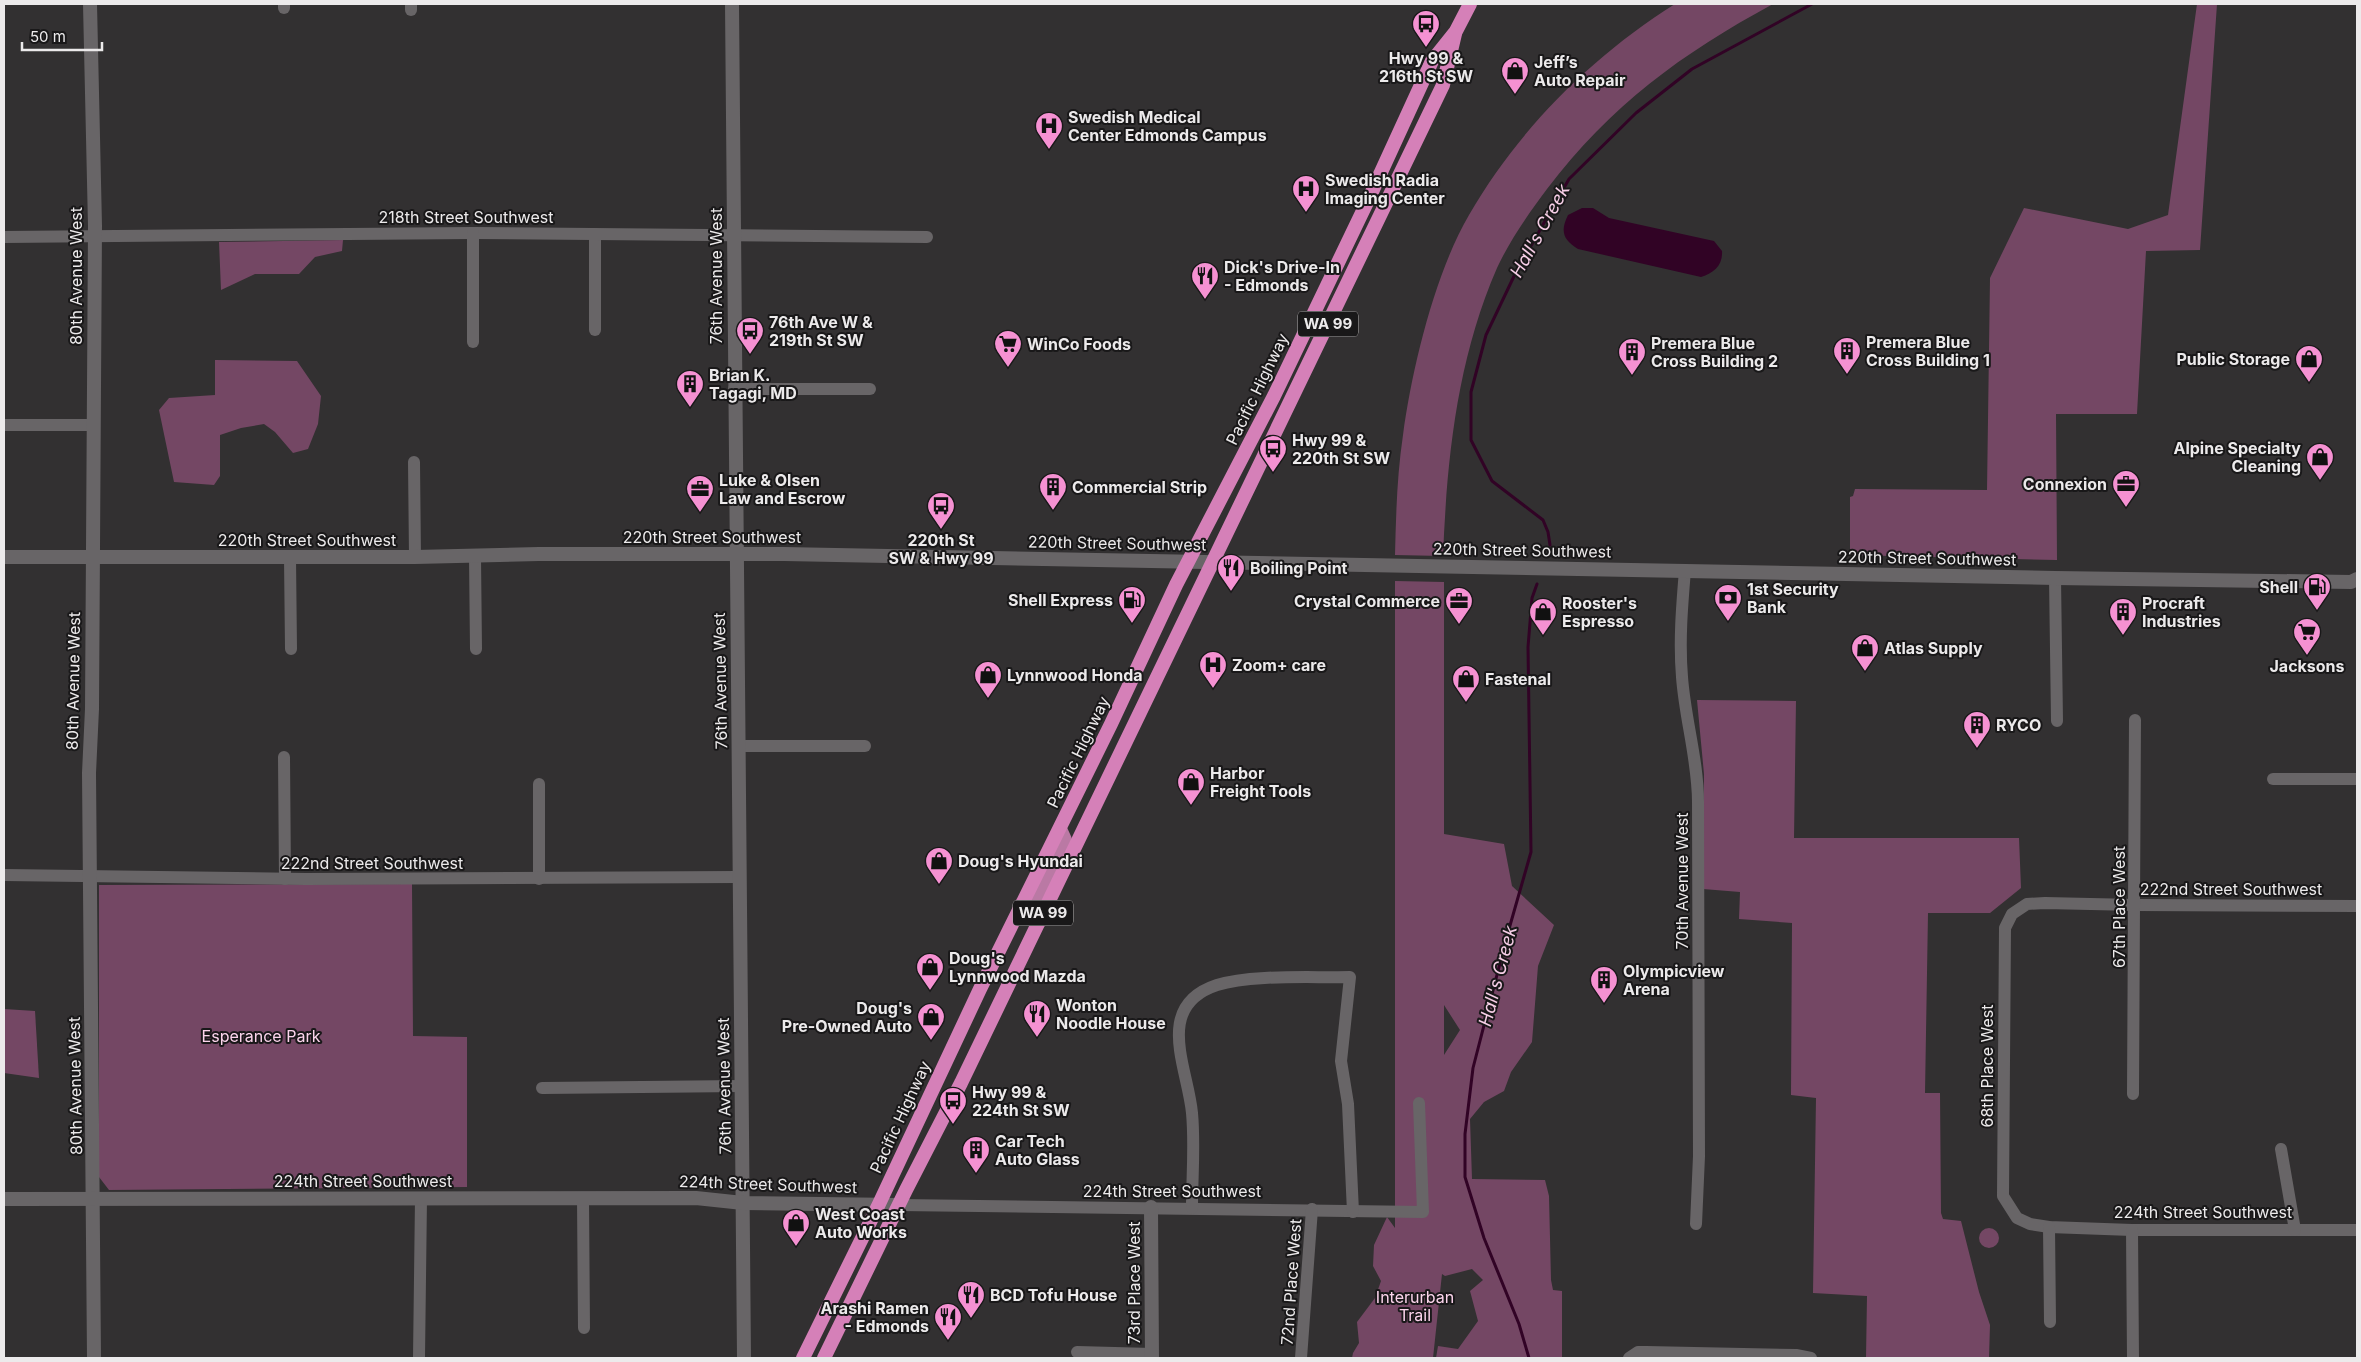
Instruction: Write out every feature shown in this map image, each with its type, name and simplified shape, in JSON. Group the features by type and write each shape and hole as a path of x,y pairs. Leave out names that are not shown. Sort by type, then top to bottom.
{"highway":[{"name":"Pacific Highway","path":"803,1358 879,1204 980,989 1060,829 1189,562 1274,396 1371,194 1432,61 1456,31 1470,4"},
{"name":"Pacific Highway","path":"824,1358 899,1205 962,1083 1447,77 1456,31"}],"main road":[{"path":"1040,920 1038,900 1065,840 1060,829"}],"street":[{"name":"80th Avenue West","path":"90,4 95,235 89,876 94,1358"},
{"name":"76th Avenue West","path":"732,4 735,554 744,1358"},
{"name":"218th Street Southwest","path":"4,237 474,233 927,237"},
{"path":"473,342 474,233"},
{"path":"595,234 595,330"},
{"path":"734,389 870,389"},
{"path":"4,425 93,425"},
{"path":"414,462 415,557"},
{"name":"220th Street Southwest","path":"4,557 290,558 475,557 539,554 735,554 2355,582"},
{"path":"475,557 476,649"},
{"path":"290,558 290,649"},
{"name":"70th Avenue West","path":"1685,570 1680,636 1682,679 1698,781 1698,1156 1696,1224"},
{"path":"2055,578 2057,721"},
{"name":"67th Place West","path":"2134,1094 2135,720"},
{"path":"738,746 865,746"},
{"path":"284,758 285,879"},
{"path":"2273,779 2357,780"},
{"path":"539,784 539,879"},
{"name":"222nd Street Southwest","path":"4,875 285,879 740,878"},
{"name":"222nd Street Southwest","path":"2045,903 2136,906 2357,906"},
{"name":"68th Place West","path":"2045,903 2028,904 2012,914 2005,928 2002,1196 2017,1218 2030,1224 2049,1227"},
{"path":"1192,1208 1193,1130 1191,1102 1179,1054 1178,1036 1183,1013 1196,995 1217,985 1251,979 1350,977 1341,1061 1348,1104 1353,1212"},
{"path":"542,1088 741,1086"},
{"name":"224th Street Southwest","path":"4,1199 696,1198 743,1203 1058,1208 1312,1209 1353,1212 1423,1212 1419,1103"},
{"path":"2281,1149 2295,1230"},
{"path":"743,1172 751,1191 761,1203"},
{"path":"419,1358 421,1198"},
{"path":"583,1199 584,1328"},
{"name":"73rd Place West","path":"1151,1207 1152,1356"},
{"name":"72nd Place West","path":"1301,1358 1312,1209"},
{"path":"2049,1227 2050,1322"},
{"name":"224th Street Southwest","path":"2049,1227 2132,1230 2357,1230"},
{"path":"2132,1230 2133,1358"},
{"path":"1078,1352 1152,1356"},
{"path":"1631,1357 1638,1352 1654,1352 1796,1355 1811,1358"}],"green space":[{"path":"1675,4 1773,4 1678,62 1622,107 1571,159 1527,217 1497,268 1483,303 1463,374 1451,446 1443,556 1395,555 1399,465 1412,381 1436,292 1457,238 1488,184 1510,154 1559,98 1614,47"},
{"path":"2197,4 2217,4 2200,250 2146,251 2137,414 2056,414 2057,560 1850,555 1850,497 1853,496 1855,489 1987,490 1990,278 2024,208 2128,229 2168,215"},
{"path":"343,240 342,251 315,257 299,274 255,274 221,290 219,242"},
{"path":"215,360 297,361 321,396 318,424 308,449 293,453 275,432 264,424 241,428 220,435 220,476 214,485 174,482 159,410 169,398 215,395"},
{"name":"Interurban Trail","path":"1395,581 1444,582 1444,834 1504,844 1512,886 1554,925 1538,966 1532,1042 1511,1072 1504,1091 1484,1102 1470,1119 1472,1179 1545,1180 1549,1196 1551,1280 1553,1290 1562,1291 1562,1358 1436,1358 1438,1346 1458,1349 1478,1321 1470,1291 1483,1280 1472,1269 1445,1276 1442,1274 1433,1358 1352,1358 1359,1343 1357,1322 1375,1298 1381,1281 1373,1266 1374,1245 1387,1217 1395,1228","holes":["1444,1005 1460,1030 1444,1055"]},
{"path":"1697,700 1796,701 1794,838 2019,838 2021,888 1990,913 1928,913 1925,1093 1940,1093 1941,1213 1943,1219 1961,1221 1979,1292 1990,1325 1989,1358 1866,1358 1867,1296 1813,1293 1816,1098 1791,1095 1792,923 1739,919 1740,892 1703,889 1704,774"},
{"name":"Esperance Park","path":"412,884 413,1036 467,1037 467,1187 109,1190 99,1177 99,885"},
{"path":"4,1009 35,1011 39,1078 4,1073"},
{"path":"1989,1228 1996,1231 1999,1238 1996,1245 1989,1248 1982,1245 1979,1238 1982,1231"}],"shaded area":[{"path":"1582,208 1593,208 1609,218 1714,241 1722,251 1721,260 1714,271 1701,277 1578,249 1566,239 1564,226 1568,215"}],"waterway":[{"name":"Hall's Creek","path":"1550,545 1548,532 1543,520 1492,481 1471,440 1471,392 1486,335 1516,272 1569,179 1636,113 1692,69 1812,4"},
{"name":"Hall's Creek","path":"1529,1358 1519,1324 1484,1238 1465,1177 1465,1134 1473,1068 1531,852 1528,647 1532,598 1537,584"}],"place":[{"name":"Hwy 99 & 216th St SW","path":"1426,48"},
{"name":"Jeff’s Auto Repair","path":"1515,95"},
{"name":"Swedish Medical Center Edmonds Campus","path":"1049,150"},
{"name":"Swedish Radia Imaging Center","path":"1306,213"},
{"name":"Dick's Drive-In - Edmonds","path":"1205,300"},
{"name":"76th Ave W & 219th St SW","path":"750,355"},
{"name":"WinCo Foods","path":"1008,368"},
{"name":"Premera Blue Cross Building 1","path":"1847,375"},
{"name":"Premera Blue Cross Building 2","path":"1632,376"},
{"name":"Public Storage","path":"2309,383"},
{"name":"Brian K. Tagagi, MD","path":"690,408"},
{"name":"Hwy 99 & 220th St SW","path":"1273,473"},
{"name":"Alpine Specialty Cleaning","path":"2320,481"},
{"name":"Connexion","path":"2126,508"},
{"name":"Commercial Strip","path":"1053,511"},
{"name":"Luke & Olsen Law and Escrow","path":"700,513"},
{"name":"220th St SW & Hwy 99","path":"941,530"},
{"name":"Boiling Point","path":"1231,592"},
{"name":"Shell","path":"2317,611"},
{"name":"1st Security Bank","path":"1728,622"},
{"name":"Shell Express","path":"1132,624"},
{"name":"Crystal Commerce","path":"1459,625"},
{"name":"Rooster's Espresso","path":"1543,636"},
{"name":"Procraft Industries","path":"2123,636"},
{"name":"Jacksons","path":"2307,656"},
{"name":"Atlas Supply","path":"1865,672"},
{"name":"Zoom+ care","path":"1213,689"},
{"name":"Lynnwood Honda","path":"988,699"},
{"name":"Fastenal","path":"1466,703"},
{"name":"RYCO","path":"1977,749"},
{"name":"Harbor Freight Tools","path":"1191,806"},
{"name":"Doug's Hyundai","path":"939,885"},
{"name":"Doug's Lynnwood Mazda","path":"930,991"},
{"name":"Olympicview Arena","path":"1604,1004"},
{"name":"Wonton Noodle House","path":"1037,1038"},
{"name":"Doug's Pre-Owned Auto","path":"931,1041"},
{"name":"Hwy 99 & 224th St SW","path":"953,1125"},
{"name":"Car Tech Auto Glass","path":"976,1174"},
{"name":"West Coast Auto Works","path":"796,1247"},
{"name":"BCD Tofu House","path":"971,1319"},
{"name":"Arashi Ramen - Edmonds","path":"948,1341"}]}
